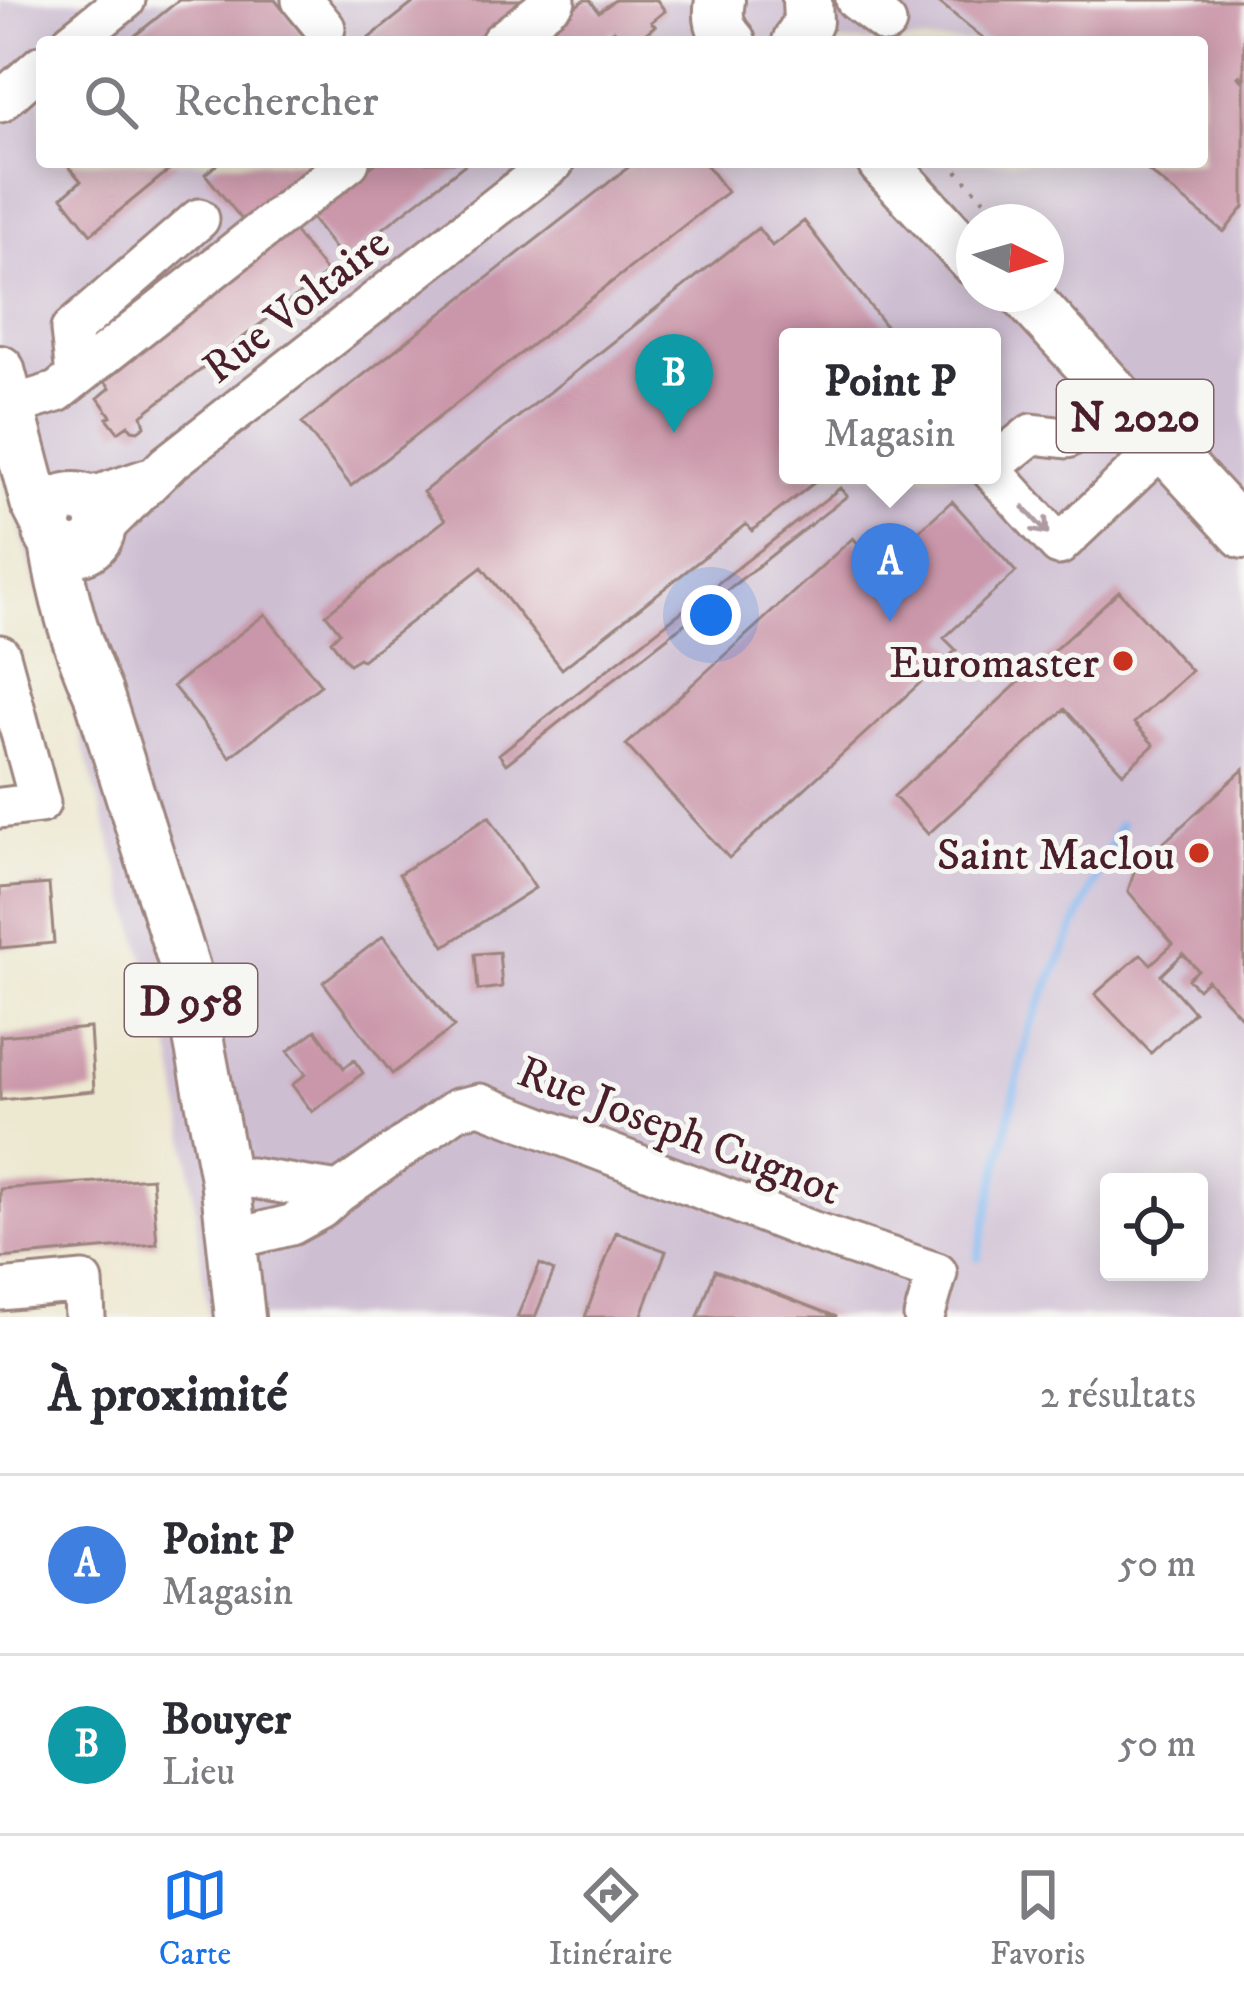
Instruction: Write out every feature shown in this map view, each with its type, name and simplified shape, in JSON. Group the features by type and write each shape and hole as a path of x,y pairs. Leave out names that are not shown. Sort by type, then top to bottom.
{"main road":[{"path":"888,168 956,242"},
{"path":"922,168 956,205"},
{"name":"N 2020","path":"1039,312 1244,534"},
{"name":"D 958","path":"5,388 35,502 75,521 94,561 98,693 185,968 225,1179 240,1317"}],"street":[{"path":"79,36 125,0"},
{"path":"509,36 555,0"},
{"path":"0,102 36,70"},
{"path":"5,388 57,392 341,168"},
{"name":"Rue Voltaire","path":"75,521 152,477 546,168"},
{"path":"76,376 70,330 199,219"},
{"path":"1001,461 1031,434 1067,438 1114,394"},
{"path":"1001,479 1058,545 1163,446"},
{"path":"0,655 40,803 0,808"},
{"name":"Rue Joseph Cugnot","path":"233,1239 291,1225 457,1109 479,1104 937,1274 924,1317"},
{"path":"225,1179 250,1178 339,1192"},
{"path":"0,1290 83,1282 85,1317"}],"path":[{"path":"955,168 988,204"}],"shaded area":[{"path":"0,0 1244,0 1244,1317 208,1317 172,1054 0,459"}],"building":[{"path":"179,0 275,0 304,36 134,36"},
{"path":"417,0 544,0 499,36 372,36"},
{"path":"584,0 590,0 599,12 615,0 657,0 665,11 642,36 618,36 614,30 607,36 538,36"},
{"path":"936,0 1244,0 1244,79 1238,77 1244,82 1244,207 1224,232 1144,168 1208,168 1208,36 981,36"},
{"path":"70,168 172,168 91,234 62,197 81,181"},
{"path":"212,168 331,168 252,232 205,174"},
{"path":"369,168 460,168 343,260 309,215"},
{"path":"627,168 709,168 727,192 351,486 302,423"},
{"path":"804,221 887,328 779,328 779,484 812,484 752,531 746,524 562,669 482,567 362,660 349,664 331,641 340,632 326,614 445,520 423,492 758,228 772,246"},
{"path":"292,229 327,273 142,415 145,426 138,431 128,425 118,432 98,398 110,388 103,378"},
{"path":"840,488 847,496 506,764 499,754"},
{"path":"952,501 1016,572 944,638 956,650 729,858 626,745 853,538 879,567"},
{"path":"1119,591 1191,671 1134,723 1154,745 1123,773 1065,709 928,834 894,796"},
{"path":"265,614 321,685 230,757 173,686"},
{"path":"1244,769 1244,1020 1207,980 1198,989 1188,979 1198,970 1183,954 1161,975 1194,1012 1151,1053 1095,994 1141,954 1151,964 1173,944 1128,891 1135,869"},
{"path":"489,816 535,888 445,946 399,874"},
{"path":"49,884 54,943 0,948 0,888"},
{"path":"383,936 454,1027 392,1074 323,982"},
{"path":"499,952 502,987 478,990 475,954"},
{"path":"90,1028 94,1091 0,1100 0,1036"},
{"path":"316,1030 344,1068 354,1060 363,1073 312,1112 292,1085 306,1074 288,1051"},
{"path":"152,1178 157,1244 0,1258 0,1189"},
{"path":"616,1232 666,1251 641,1317 585,1317"},
{"path":"540,1264 554,1271 535,1317 517,1317"},
{"path":"715,1270 837,1317 698,1317"}],"waterway":[{"path":"978,1257 1029,1029 1120,825"}],"place":[{"name":"Bouyer","path":"674,433"},
{"name":"Point P","path":"890,622"},
{"name":"Euromaster","path":"1123,661"},
{"name":"Saint Maclou","path":"1199,853"}]}
